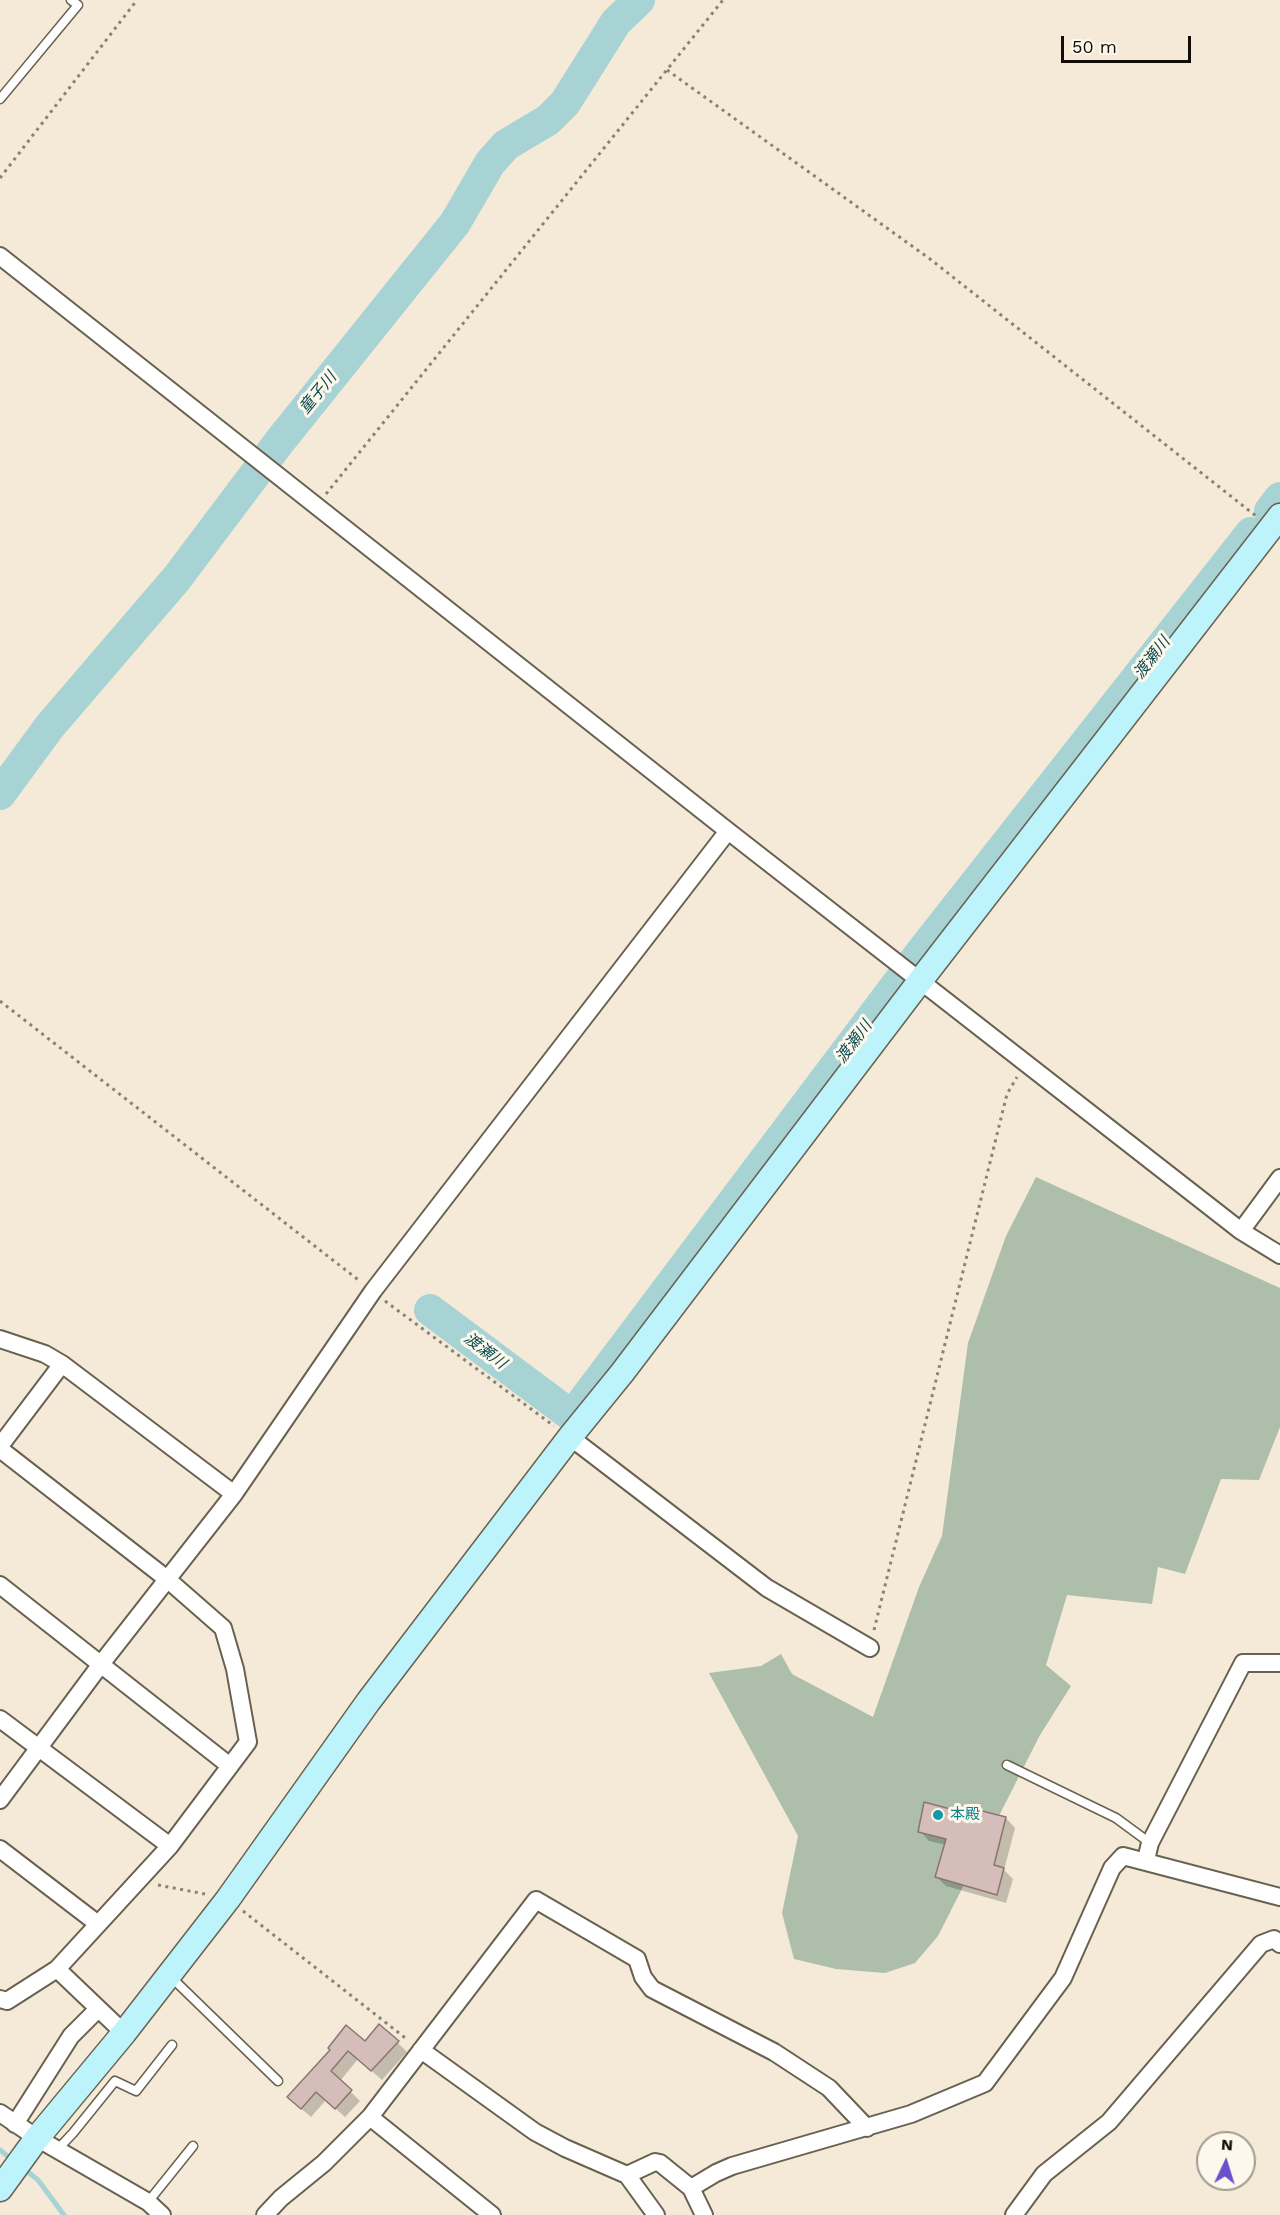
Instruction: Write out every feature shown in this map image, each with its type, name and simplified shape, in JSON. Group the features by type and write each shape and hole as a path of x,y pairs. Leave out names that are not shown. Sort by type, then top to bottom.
{"street":[{"path":"0,256 920,981 1241,1231 1280,1255"},
{"path":"0,2189 19,2164 47,2143 124,2033 228,1899 368,1702 920,981 1277,526"},
{"path":"0,1800 101,1664 234,1494 373,1292 728,831"},
{"path":"1241,1231 1280,1178"},
{"path":"0,1339 45,1354 62,1364 234,1494"},
{"path":"2,1998 57,1969 170,1846 248,1742 235,1669 223,1628 167,1579 0,1447 62,1364"},
{"path":"570,1437 767,1588 870,1648"},
{"path":"0,1585 230,1766"},
{"path":"1146,1860 1150,1843 1243,1663 1280,1664"},
{"path":"0,1719 38,1750 170,1846"},
{"path":"0,1849 98,1924"},
{"path":"691,2188 732,2166 911,2114 985,2083 1063,1978 1112,1868 1123,1856 1146,1860 1280,1897"},
{"path":"265,2215 281,2198 324,2163 370,2117 536,1900 637,1959 643,1977 652,1989 774,2052 829,2088 867,2128"},
{"path":"1014,2215 1044,2174 1109,2122 1261,1944 1274,1939 1280,1944"},
{"path":"57,1969 124,2033"},
{"path":"15,2124 71,2036 98,2008"},
{"path":"421,2050 535,2132 627,2175 656,2215"},
{"path":"0,2113 148,2202 162,2215"},
{"path":"370,2117 492,2215"},
{"path":"627,2175 655,2162 660,2163 691,2188 704,2215"}],"lane":[{"path":"0,99 78,5 71,0"},
{"path":"1007,1765 1116,1818 1150,1843"},
{"path":"169,1975 278,2081"},
{"path":"47,2143 73,2133 116,2081 136,2091 172,2045"},
{"path":"148,2202 194,2146"}],"path":[{"path":"0,178 137,0"},
{"path":"316,506 723,0"},
{"path":"667,70 930,259 1193,469 1277,526"},
{"path":"0,1001 373,1292 570,1437"},
{"path":"870,1648 1007,1094 1025,1062"},
{"path":"138,1880 228,1899 421,2050"}],"green space":[{"path":"1036,1177 1280,1288 1280,1427 1259,1480 1221,1479 1185,1574 1158,1567 1152,1604 1067,1595 1046,1665 1071,1686 1040,1735 938,1936 915,1963 885,1973 836,1969 794,1959 782,1913 798,1836 709,1673 761,1666 781,1654 792,1674 873,1717 919,1587 942,1536 968,1343 1006,1236"}],"building":[{"path":"924,1802 977,1816 978,1810 1006,1817 994,1865 1004,1868 997,1895 935,1877 946,1839 918,1832"},
{"path":"379,2024 399,2041 371,2071 348,2051 331,2071 352,2090 335,2109 316,2092 301,2109 287,2097 330,2050 328,2048 346,2025 365,2041"}],"waterway":[{"name":"童子川","path":"0,794 50,726 177,578 280,441 455,223 490,163 506,145 548,120 565,103 616,22 639,0"},
{"name":"渡瀬川","path":"1270,511 1280,498"},
{"name":"渡瀬川","path":"430,1310 572,1416 922,951 1251,533"},
{"path":"0,2150 12,2160"},
{"path":"22,2167 38,2180 64,2215"}],"place":[{"name":"本殿","path":"938,1815"}]}
